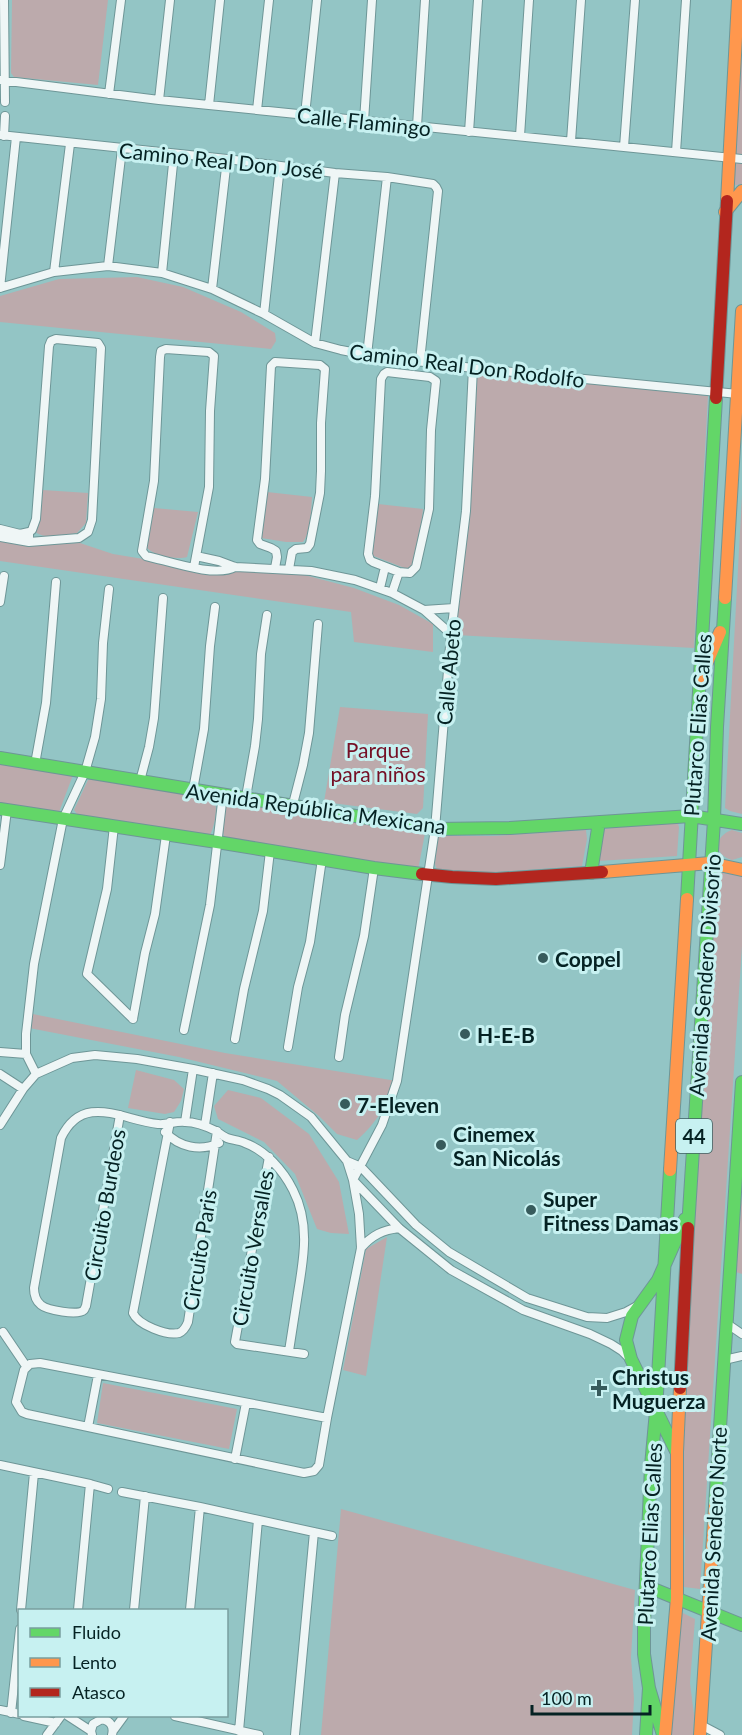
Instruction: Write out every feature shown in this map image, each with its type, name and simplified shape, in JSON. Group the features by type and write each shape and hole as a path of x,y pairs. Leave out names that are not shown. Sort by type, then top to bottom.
{"main road":[{"name":"Plutarco Elias Calles","path":"649,1688 644,1654 651,1466 678,1050 738,0"},
{"path":"725,212 742,191"},
{"name":"44","path":"714,820 717,727 742,311"},
{"path":"734,450 742,462"},
{"path":"700,679 724,622"},
{"name":"Avenida República Mexicana","path":"0,758 294,804 435,829 489,829 691,816 742,824"},
{"path":"3,809 427,875 482,879 710,863 742,870"},
{"name":"Avenida Sendero Divisorio","path":"677,1598 677,1452 689,1210 714,820"},
{"path":"591,873 599,822"},
{"name":"Avenida Sendero Norte","path":"701,1730 742,1082"},
{"path":"677,1452 631,1359 626,1340 627,1327 632,1316 651,1292 689,1210"},
{"path":"646,1586 742,1625"},
{"name":"Avenida Sendero Norte","path":"664,1735 677,1598"},
{"path":"646,1735 649,1688"},
{"path":"649,1688 664,1735"}],"street":[{"path":"4,0 2,80 5,102"},
{"path":"108,94 121,0"},
{"path":"159,100 170,0"},
{"path":"208,105 220,0"},
{"path":"257,110 269,0"},
{"path":"305,115 317,0"},
{"path":"364,121 372,0"},
{"path":"417,126 424,0"},
{"path":"469,132 478,0"},
{"path":"520,136 529,0"},
{"path":"571,141 580,0"},
{"path":"624,147 635,0"},
{"path":"676,152 686,0"},
{"name":"Calle Flamingo","path":"2,80 159,100 742,159"},
{"path":"2,136 5,116"},
{"name":"Camino Real Don José","path":"2,136 429,182 438,191 420,362"},
{"path":"0,288 16,137"},
{"path":"54,272 70,144"},
{"path":"108,266 122,149"},
{"path":"162,273 174,154"},
{"path":"212,289 227,159"},
{"path":"264,314 280,166"},
{"path":"315,343 335,173"},
{"path":"367,355 387,177"},
{"name":"Camino Real Don Rodolfo","path":"0,288 54,272 108,266 162,273 212,289 264,314 315,343 341,350 473,368 738,394"},
{"path":"0,537 80,538 88,532 92,520 100,345 56,339 51,341 36,519 29,537"},
{"path":"194,567 209,487 214,356 209,352 166,349 160,354 154,481 143,553 146,556 194,567 220,571 235,567"},
{"path":"275,568 276,551 260,544 257,540 265,479 271,366 275,362 320,365 324,369 320,493 310,544 307,548 296,549 291,555 289,569"},
{"name":"Calle Abeto","path":"353,1180 382,1125 397,1082 435,829 451,634 466,511 473,368"},
{"path":"387,372 430,377 436,381 431,430 429,509 416,567 412,572 403,573 386,567 370,560 368,554 375,496 381,379 387,372"},
{"path":"0,529 29,537"},
{"path":"196,556 235,567 289,569 332,574 380,588 424,610 451,634"},
{"path":"380,588 386,567"},
{"path":"392,593 403,573"},
{"path":"0,602 4,576"},
{"path":"35,764 46,703 56,582"},
{"path":"36,1074 26,1054 34,964 63,819 85,772 99,719 104,624 109,589"},
{"path":"140,781 154,718 163,598"},
{"path":"193,790 204,729 215,607"},
{"path":"424,610 454,608"},
{"path":"246,797 255,746 261,654 267,615"},
{"path":"294,804 309,733 318,624"},
{"path":"184,1030 210,905 223,794"},
{"path":"0,865 3,809"},
{"path":"114,826 107,889 87,974 133,1019 155,914 166,835"},
{"path":"235,1040 244,989 263,911 270,851"},
{"path":"288,1047 298,987 313,923 322,859"},
{"path":"339,1057 345,1015 364,936 374,868"},
{"path":"1,1054 26,1054"},
{"path":"0,1125 23,1089 36,1074 72,1058 95,1055 137,1059 243,1080 280,1095 311,1118 347,1161 359,1214 361,1248 319,1465 314,1471 304,1473 27,1414 22,1412 16,1402 26,1366 40,1363 327,1418"},
{"path":"185,1122 193,1069"},
{"path":"204,1125 213,1073"},
{"path":"0,1074 23,1089"},
{"name":"Circuito Burdeos","path":"99,1111 120,1115 86,1306 80,1312 62,1312 44,1308 34,1295 34,1288 61,1138 69,1124 84,1115 99,1111"},
{"path":"120,1115 159,1124 185,1122 204,1125 227,1138 254,1147 268,1157"},
{"name":"Circuito Paris","path":"170,1122 134,1313 135,1318 144,1325 172,1333 181,1332 188,1322 217,1131"},
{"path":"159,1124 175,1141 195,1148 215,1145 227,1138"},
{"name":"Circuito Versalles","path":"268,1157 293,1189 300,1204 305,1234 305,1255 289,1351 237,1344 235,1341 268,1157"},
{"path":"347,1161 361,1167 416,1224 449,1252 527,1298 569,1312 597,1318 616,1316 640,1304"},
{"path":"353,1180 399,1228 451,1270 523,1310 600,1339 622,1351 631,1359"},
{"path":"361,1248 376,1234 388,1229 399,1228"},
{"path":"523,1310 527,1298"},
{"path":"726,1323 742,1334"},
{"path":"3,1332 26,1366"},
{"path":"289,1351 304,1354"},
{"path":"724,1360 742,1356"},
{"path":"88,1427 98,1375"},
{"path":"235,1459 246,1403"},
{"path":"0,1466 108,1488"},
{"path":"21,1609 34,1473"},
{"path":"78,1609 90,1484"},
{"path":"122,1492 332,1536"},
{"path":"135,1609 145,1496"},
{"path":"190,1609 200,1507"},
{"path":"239,1731 258,1520"},
{"path":"295,1735 314,1532"},
{"path":"0,1710 16,1714 18,1672"},
{"path":"35,1717 58,1719 47,1735"},
{"path":"69,1717 92,1734"},
{"path":"112,1733 123,1717"},
{"path":"182,1717 259,1735"},
{"path":"92,1734 93,1724 102,1718 111,1724 112,1733"},
{"path":"701,1730 720,1735"}],"green space":[{"path":"12,0 108,0 98,85 14,77 11,73"},
{"path":"742,0 742,184 731,186"},
{"path":"137,277 183,287 241,312 275,333 276,341 271,349 0,322 0,296 59,279"},
{"path":"476,371 708,396 694,648 456,635"},
{"path":"43,490 88,493 86,523 77,533 45,536 35,532"},
{"path":"267,492 312,497 309,527 303,542 261,538"},
{"path":"742,495 742,814 725,808"},
{"path":"378,504 423,509 413,567 407,569 371,555"},
{"path":"154,508 198,512 187,557 166,557 147,548 147,534"},
{"path":"0,539 33,545 80,543 113,554 216,571 297,573 354,588 399,605 433,624 433,652 354,642 351,612 0,561"},
{"name":"Parque para niños","path":"340,707 428,714 423,808 417,814 324,802"},
{"path":"0,763 73,775 59,812 0,804"},
{"path":"95,778 214,799 215,817 210,835 202,837 79,817 74,810 88,780"},
{"path":"230,800 425,833 418,868 225,839 223,818"},
{"path":"641,824 678,824 679,827 677,856 598,861 602,831"},
{"path":"586,830 587,839 582,866 481,873 437,870 435,864 438,836 493,836"},
{"path":"732,830 742,833 742,857 732,860 721,854 718,845 722,837"},
{"path":"717,872 742,876 742,946 700,1589 684,1587 685,1541 682,1513 686,1351"},
{"path":"28,1013 225,1053 397,1081 380,1113 357,1140 337,1134 277,1081 179,1057 24,1027"},
{"path":"136,1070 174,1080 184,1089 181,1101 174,1112 165,1114 128,1108"},
{"path":"228,1090 261,1098 309,1134 339,1182 349,1234 317,1229 295,1174 264,1142 218,1119 214,1106"},
{"path":"742,1193 742,1274 736,1272"},
{"path":"387,1237 366,1376 343,1370 366,1249"},
{"path":"103,1383 237,1409 229,1449 97,1423"},
{"path":"341,1509 635,1590 631,1657 634,1699 632,1735 321,1735"},
{"path":"679,1611 695,1619 690,1683 694,1715 693,1735 669,1735"}],"traffic: fast":[{"path":"687,899 716,398"},
{"path":"688,1228 714,820 725,598"},
{"path":"0,758 435,829 510,828 691,816 742,824"},
{"path":"0,809 422,874"},
{"path":"591,873 599,822"},
{"path":"715,1506 742,1082"},
{"path":"646,1735 649,1688 644,1654 644,1625 651,1466 670,1170"},
{"path":"676,1451 631,1359 626,1340 632,1316 658,1280 685,1219"},
{"path":"646,1586 742,1625"},
{"path":"649,1688 663,1735"}],"traffic: slow":[{"path":"727,201 738,0"},
{"path":"725,212 742,191"},
{"path":"725,598 742,311"},
{"path":"700,679 720,632"},
{"path":"602,872 710,863 742,870"},
{"path":"670,1170 687,899"},
{"path":"665,1735 677,1598 677,1452 680,1388"},
{"path":"700,1735 715,1506"}],"traffic: jam":[{"path":"716,398 727,201"},
{"path":"422,874 496,879 602,872"},
{"path":"680,1388 688,1228"}],"place":[{"name":"Coppel","path":"543,958"},
{"name":"H-E-B","path":"465,1034"},
{"name":"7-Eleven","path":"345,1104"},
{"name":"Cinemex San Nicolás","path":"441,1145"},
{"name":"Super Fitness Damas","path":"531,1210"},
{"name":"Christus Muguerza","path":"599,1388"}]}
